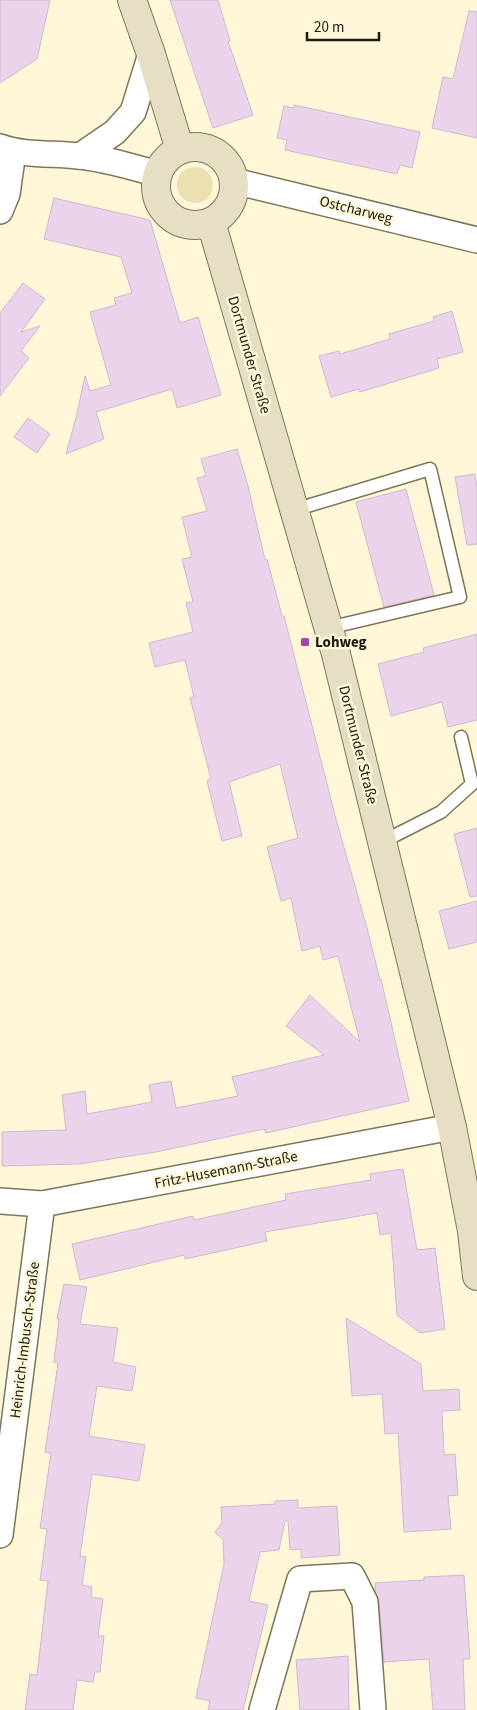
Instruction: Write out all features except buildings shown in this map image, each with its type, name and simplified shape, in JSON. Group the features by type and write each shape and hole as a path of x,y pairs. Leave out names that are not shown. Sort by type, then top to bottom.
{"main road":[{"path":"132,0 151,54 180,150"},
{"path":"192,147 204,148 215,152 224,159 231,170 234,181 232,201 220,216 212,222 201,225 189,225 179,222 162,207 156,185 158,174 166,160 180,150 192,147"},
{"name":"Dortmunder Straße","path":"212,222 328,628 382,842 452,1127 472,1231 477,1276"}],"street":[{"path":"80,156 115,132 133,112 151,54"},
{"path":"0,211 7,194 7,150 80,156 158,174"},
{"name":"Ostcharweg","path":"234,181 477,240"},
{"name":"Fritz-Husemann-Straße","path":"0,1201 42,1204 452,1127"},
{"name":"Heinrich-Imbusch-Straße","path":"0,1535 42,1204"},
{"path":"262,1710 300,1579 352,1576 365,1602 373,1710"}],"lane":[{"path":"294,510 430,469 460,597 328,628"},
{"path":"382,842 441,812 472,784 461,736"}],"shaded area":[{"path":"195,167 202,168 208,172 212,178 212,192 208,198 202,202 195,203 188,202 182,198 178,192 177,185 178,178 182,172 188,168"}],"place":[{"name":"Lohweg","path":"305,642"}]}
